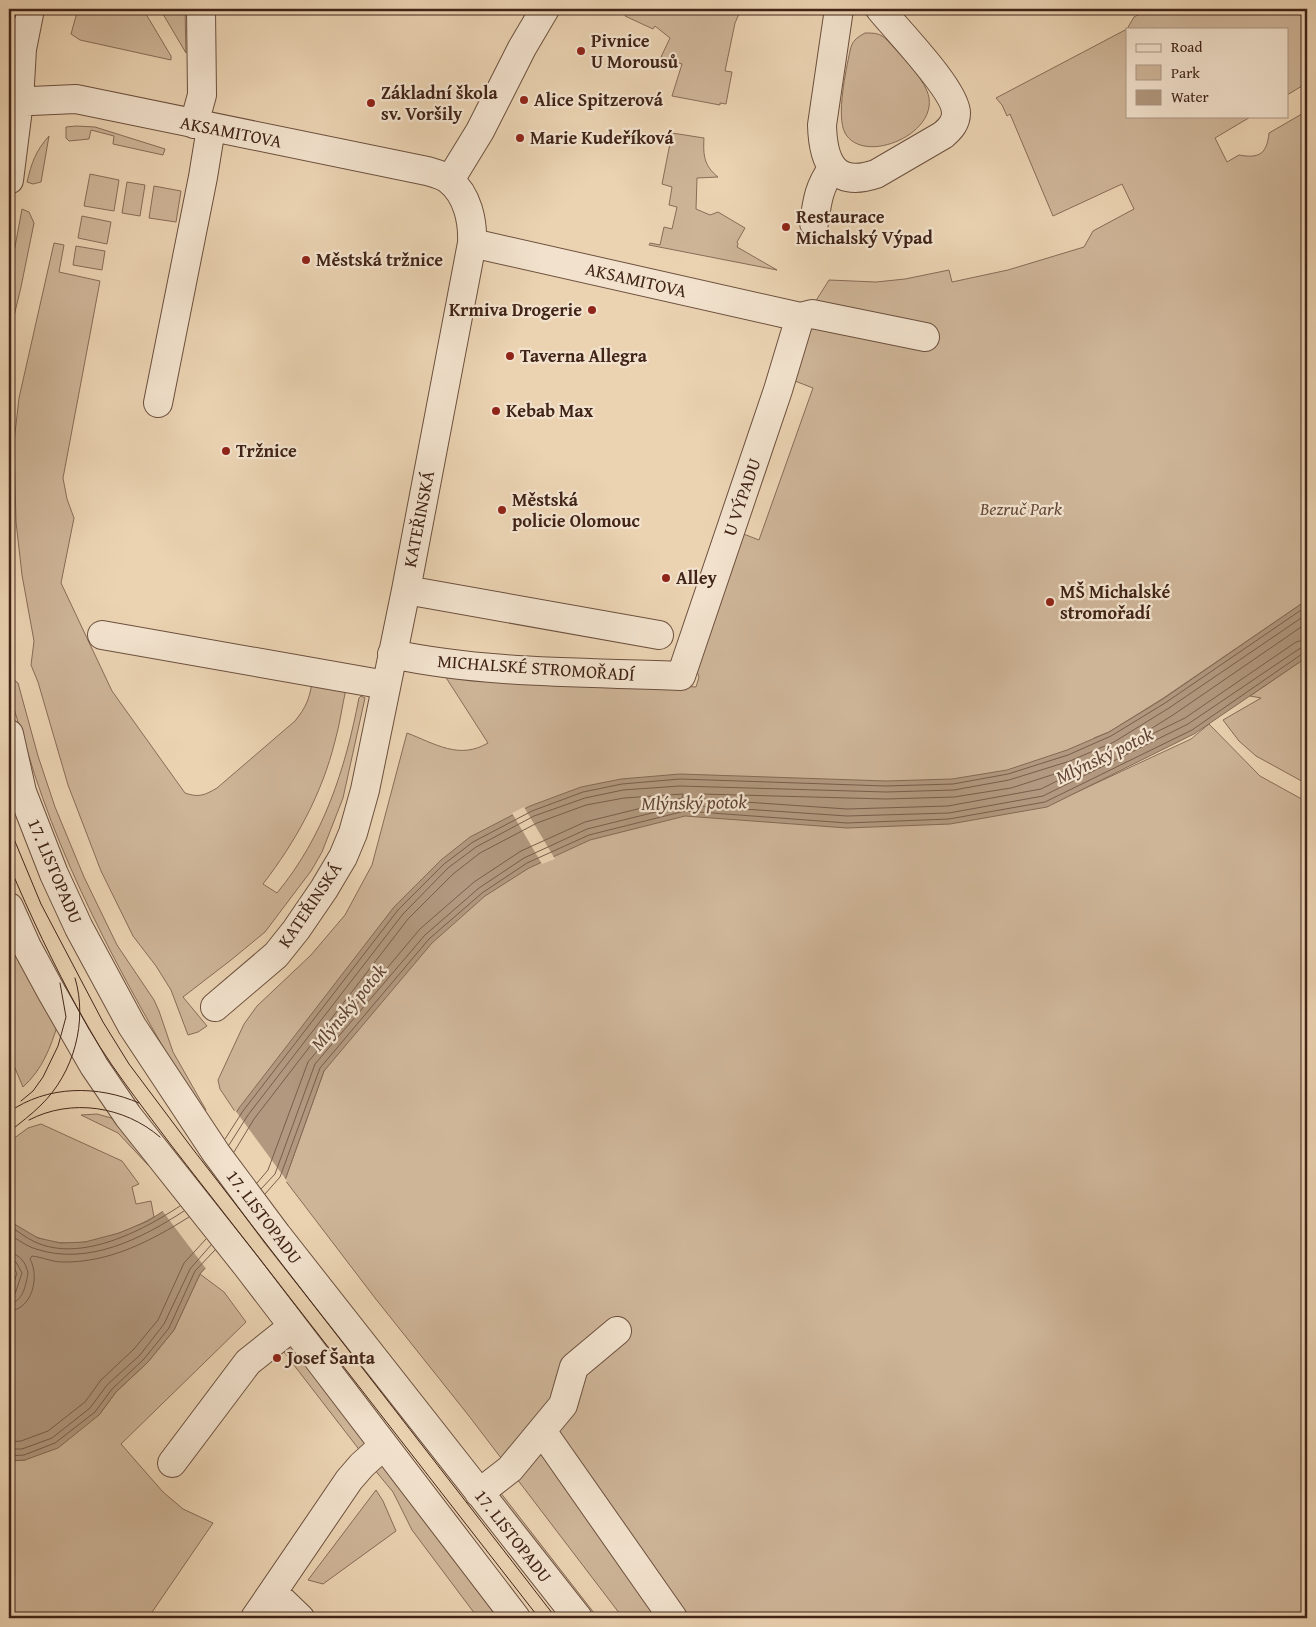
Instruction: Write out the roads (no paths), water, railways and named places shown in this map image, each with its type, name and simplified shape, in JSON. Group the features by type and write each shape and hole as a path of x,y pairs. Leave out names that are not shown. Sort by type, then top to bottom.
{"street":[{"path":"9,180 14,102 30,9"},
{"path":"158,402 203,177 201,9"},
{"path":"450,180 480,131 522,48 545,9"},
{"path":"839,9 822,125 822,140 832,170 856,178 876,174 943,135 951,129 956,120 955,104 941,82 880,9"},
{"name":"AKSAMITOVA","path":"14,102 76,99 403,166 438,174 450,180"},
{"path":"814,223 818,193 824,179 832,170"},
{"name":"KATEŘINSKÁ","path":"215,1007 276,955 296,930 343,857 353,833 365,790 406,590 472,243 472,223 468,210 450,180"},
{"name":"AKSAMITOVA","path":"472,243 800,317 812,314 925,337"},
{"name":"U VÝPADU","path":"681,676 778,390 800,317"},
{"path":"406,590 659,635"},
{"path":"102,635 386,685"},
{"name":"MICHALSKÉ STROMOŘADÍ","path":"392,654 428,661 517,669 681,676"},
{"name":"17. LISTOPADU","path":"10,742 13,775 22,792 38,836 79,928 132,1026 216,1153 277,1235 578,1618"},
{"path":"9,907 38,967 86,1052 128,1116 247,1266 516,1618"},
{"path":"172,1463 248,1362 292,1327"},
{"path":"479,1493 510,1469 563,1405 574,1367 617,1331"},
{"path":"542,1431 673,1618"},
{"path":"255,1618 349,1480 383,1446"},
{"path":"273,1592 300,1618"}],"water":[{"name":"Mlýnský potok","path":"1307,600 1307,657 1194,734 1047,807 950,824 847,828 685,816 590,840 529,868 485,896 432,943 324,1071 285,1180 200,1274 174,1330 148,1362 116,1392 99,1415 58,1448 25,1460 9,1461 9,1299 17,1273 12,1265 9,1264 9,1221 38,1238 61,1243 85,1242 119,1233 148,1221 182,1199 239,1108 394,907 441,860 470,837 530,806 581,787 621,779 680,774 886,781 952,779 1007,770 1067,750 1109,732 1163,699"}],"tram line":[{"path":"9,41 17,9"},
{"path":"9,827 41,904 103,1022 129,1064 556,1618"},
{"path":"9,865 70,995 100,1047 123,1080 171,1145 539,1618"},
{"path":"9,1132 37,1109 52,1092 70,1062 79,1029 79,994 75,978"},
{"path":"21,1101 33,1091 43,1077 58,1046 66,1017 60,983"},
{"path":"9,1112 24,1103 40,1097 73,1091 107,1093 139,1103"},
{"path":"29,1120 45,1113 62,1109 97,1109 114,1112 130,1118 146,1126 160,1137"}],"place":[{"name":"Pivnice U Morousů","path":"581,51"},
{"name":"Alice Spitzerová","path":"524,100"},
{"name":"Základní škola sv. Voršily","path":"371,103"},
{"name":"Marie Kudeříková","path":"520,138"},
{"name":"Restaurace Michalský Výpad","path":"786,227"},
{"name":"Městská tržnice","path":"306,260"},
{"name":"Krmiva Drogerie","path":"592,310"},
{"name":"Taverna Allegra","path":"510,356"},
{"name":"Kebab Max","path":"496,411"},
{"name":"Tržnice","path":"226,451"},
{"name":"Městská policie Olomouc","path":"502,510"},
{"name":"Alley","path":"666,578"},
{"name":"MŠ Michalské stromořadí","path":"1050,602"},
{"name":"Josef Šanta","path":"277,1358"}],"park label":[{"name":"Bezruč Park","path":"1021,509"}]}
